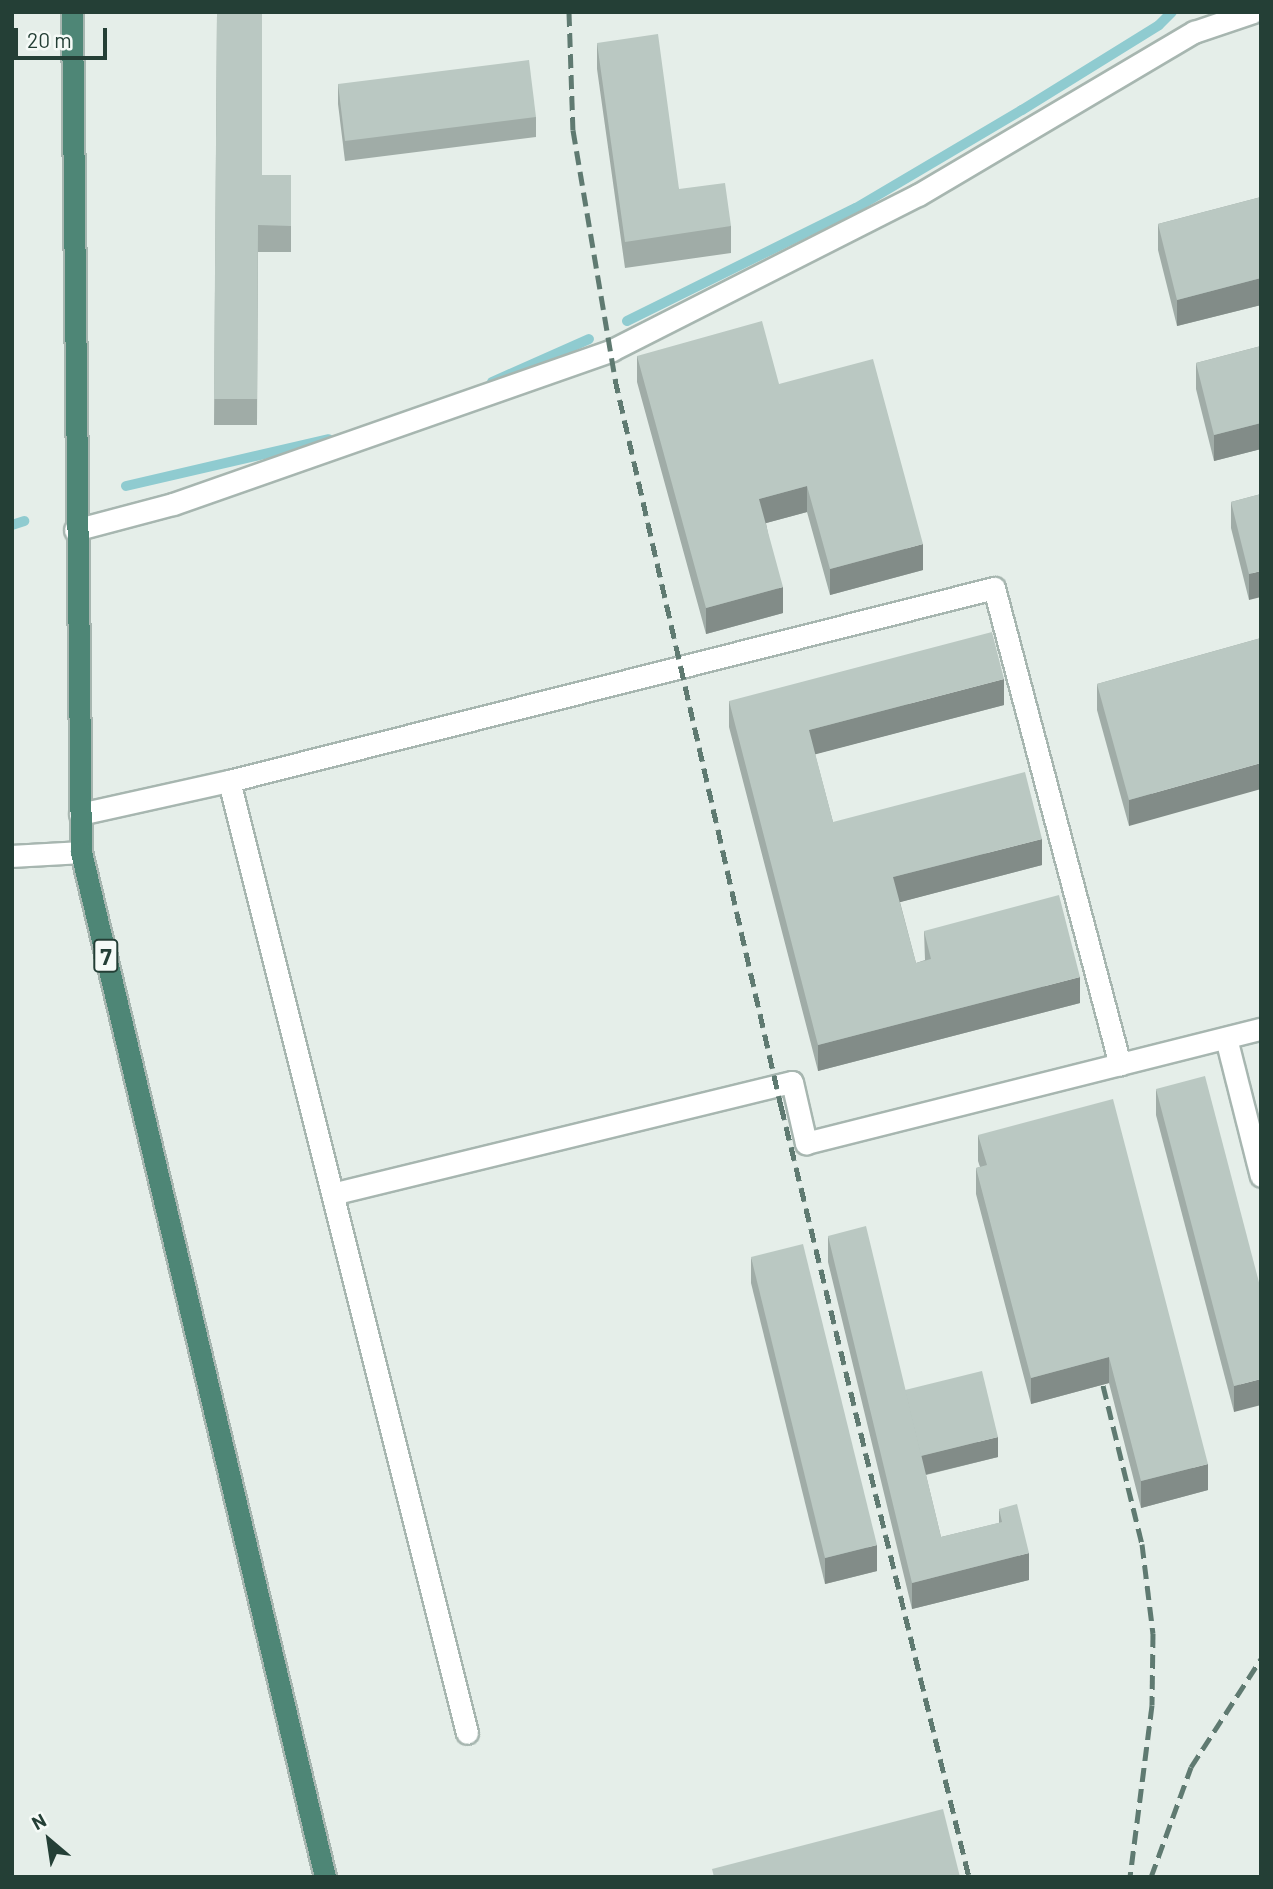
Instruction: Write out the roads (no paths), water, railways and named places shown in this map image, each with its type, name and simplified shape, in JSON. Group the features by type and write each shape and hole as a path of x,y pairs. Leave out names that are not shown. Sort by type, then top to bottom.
{"highway":[{"name":"7","path":"72,12 75,530 81,852 325,1877"}],"street":[{"path":"75,530 173,504 612,350 918,195 1194,32 1253,12"},
{"path":"80,814 229,781 994,588 1120,1065"},
{"path":"229,781 336,1193 467,1733"},
{"path":"12,856 81,852"},
{"path":"336,1193 792,1082 806,1143 1261,1029"},
{"path":"1226,1038 1261,1177"}],"waterway":[{"path":"627,321 856,208 1022,110 1159,25 1172,12"},
{"path":"492,382 589,339"},
{"path":"126,486 329,439"},
{"path":"12,525 24,521"}],"railway":[{"path":"569,12 573,130 615,379 781,1106 969,1877"},
{"path":"1098,1365 1142,1544 1153,1633 1152,1705 1130,1877"},
{"path":"1151,1877 1191,1767 1261,1659"}]}
